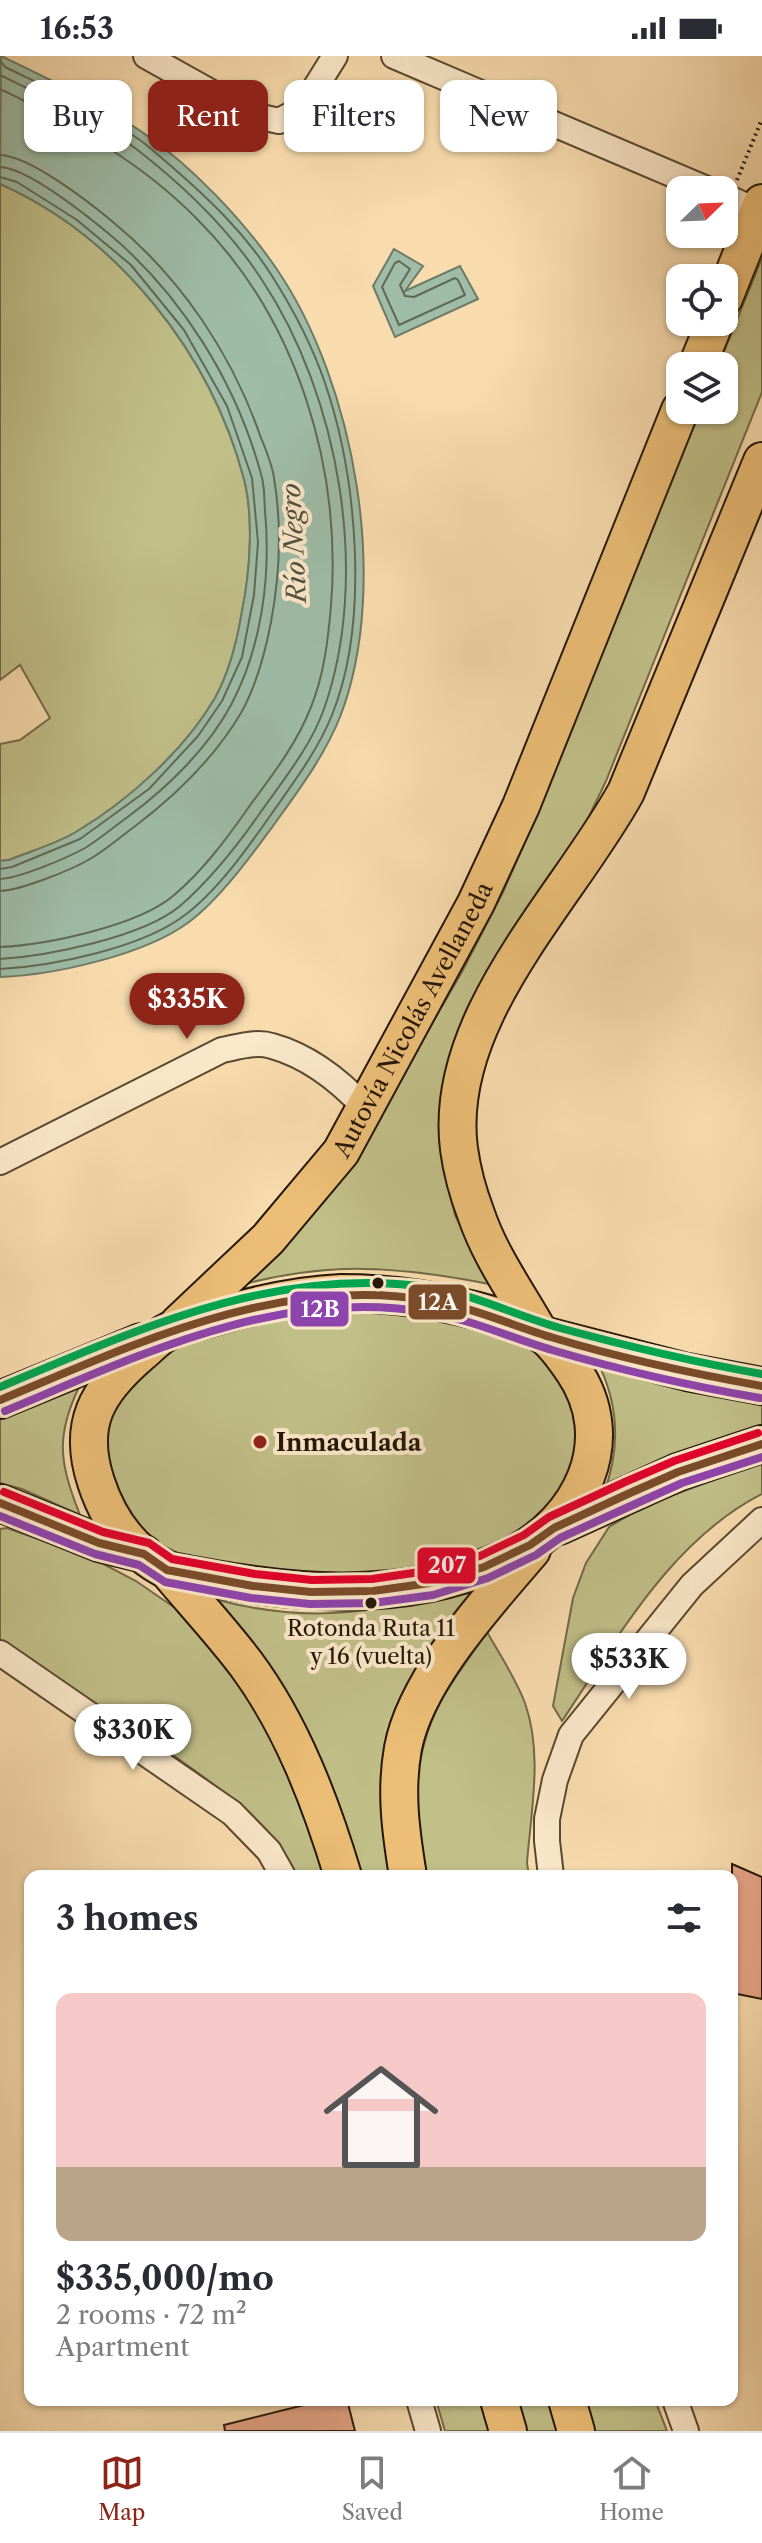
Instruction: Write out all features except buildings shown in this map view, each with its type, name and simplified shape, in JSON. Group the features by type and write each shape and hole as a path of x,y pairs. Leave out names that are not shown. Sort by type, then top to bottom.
{"highway":[{"name":"Autovía Nicolás Avellaneda","path":"156,1562 126,1538 103,1501 91,1466 89,1438 93,1413 106,1387 117,1374 246,1260 341,1152 476,903 521,806 674,424"},
{"path":"407,1870 399,1800 403,1748 412,1716 478,1615 569,1510 587,1475 593,1435 592,1416 577,1376 563,1355 541,1333 492,1252 465,1181 458,1125 465,1072 488,1008 509,969 598,840 626,792 762,461"},
{"path":"0,1400 168,1332 290,1297 366,1293 413,1297 461,1306 541,1333 687,1372 762,1386"},
{"path":"0,1503 156,1562 253,1586 311,1592 373,1591 430,1583 484,1567 510,1556 550,1531 678,1472 762,1444"},
{"path":"156,1562 247,1666 278,1715 320,1806 341,1870"},
{"path":"501,2406 508,2431"},
{"path":"569,2406 576,2431"}],"street":[{"path":"146,56 252,115 279,121 302,109 335,56"},
{"path":"394,56 680,176"},
{"path":"0,1162 222,1050 247,1045 270,1045 317,1067 345,1086 365,1108"},
{"path":"550,1870 547,1819 555,1780 571,1735 692,1585 756,1533"},
{"path":"0,1653 232,1813 269,1851 280,1870"},
{"path":"421,2406 428,2431"},
{"path":"677,2406 686,2431"}],"path":[{"path":"738,197 762,119"}],"shaded area":[{"path":"0,184 43,207 84,235 121,268 154,304 184,345 209,388 229,433 247,494 250,545 240,623 229,667 215,698 188,737 135,790 96,819 60,840 0,861 0,744 20,740 50,718 20,665 0,680"},
{"path":"762,258 762,392 606,781 582,831 523,928 447,1177 455,1215 489,1284 424,1273 363,1269 302,1273 237,1286 419,1046 463,970 503,892 537,815 694,424 738,424 738,352 724,352 730,336 738,336 738,317"},
{"path":"393,1306 536,1345 577,1407 577,1467 542,1516 499,1543 446,1563 415,1570 318,1580 181,1555 158,1543 139,1527 113,1492 105,1436 110,1417 127,1384 177,1345 256,1317"},
{"path":"596,1359 762,1391 762,1433 603,1495 613,1461 615,1426 609,1392"},
{"path":"81,1383 67,1418 63,1449 64,1464 80,1515 22,1489 0,1483 0,1410"},
{"path":"762,1462 762,1494 729,1514 673,1565 648,1594 562,1721 553,1706 573,1598 586,1563 609,1527 644,1506"},
{"path":"7,1528 94,1559 136,1581 178,1610 261,1705 330,1870 294,1870 275,1841 230,1797 136,1729 0,1642 0,1529"},
{"path":"478,1583 418,1665 392,1722 383,1780 383,1811 394,1870 353,1870 210,1598 246,1607 313,1613 377,1608"},
{"path":"487,1632 525,1703 535,1762 528,1870 421,1870 416,1810 419,1767 430,1725 456,1677"},
{"path":"438,2406 488,2406 494,2431 445,2431"},
{"path":"517,2406 557,2406 564,2431 524,2431"},
{"path":"581,2406 657,2406 667,2431 588,2431"}],"water":[{"name":"Río Negro","path":"1,56 51,80 24,80 24,152 132,152 132,126 148,137 148,152 169,152 232,213 276,268 304,315 326,368 344,426 357,486 363,547 363,607 355,665 340,717 326,746 273,826 212,902 170,934 124,953 72,967 0,977 0,861 60,840 96,819 135,790 188,737 215,698 229,667 247,579 250,528 244,479 229,433 209,388 184,345 154,304 121,268 84,235 43,207 0,184"},
{"path":"394,249 423,266 405,291 460,266 478,299 395,337 373,286"}],"transit line":[{"path":"0,1387 104,1344 210,1307 265,1293 320,1285 376,1283 450,1292 585,1335 762,1374"},
{"name":"12A","path":"0,1400 104,1357 210,1319 265,1305 320,1297 375,1295 448,1304 605,1352 762,1386"},
{"name":"12B","path":"5,1411 107,1368 212,1331 265,1317 320,1309 375,1307 447,1316 603,1364 760,1398"},
{"name":"207","path":"4,1492 103,1532 149,1543 172,1559 255,1574 312,1580 372,1579 427,1571 480,1556 524,1535 549,1517 625,1482 674,1461 758,1433"},
{"name":"12A","path":"0,1503 99,1543 144,1554 167,1570 253,1586 311,1592 373,1591 430,1583 484,1567 530,1545 554,1528 630,1493 678,1472 762,1444"},
{"name":"12B","path":"0,1516 95,1554 139,1565 165,1582 251,1598 310,1604 373,1603 433,1595 488,1578 536,1555 560,1538 682,1483 762,1457"}],"place":[{"name":"Inmaculada","path":"260,1442"},
{"name":"Rotonda Ruta 11 y 16 (vuelta)","path":"371,1603"}]}
